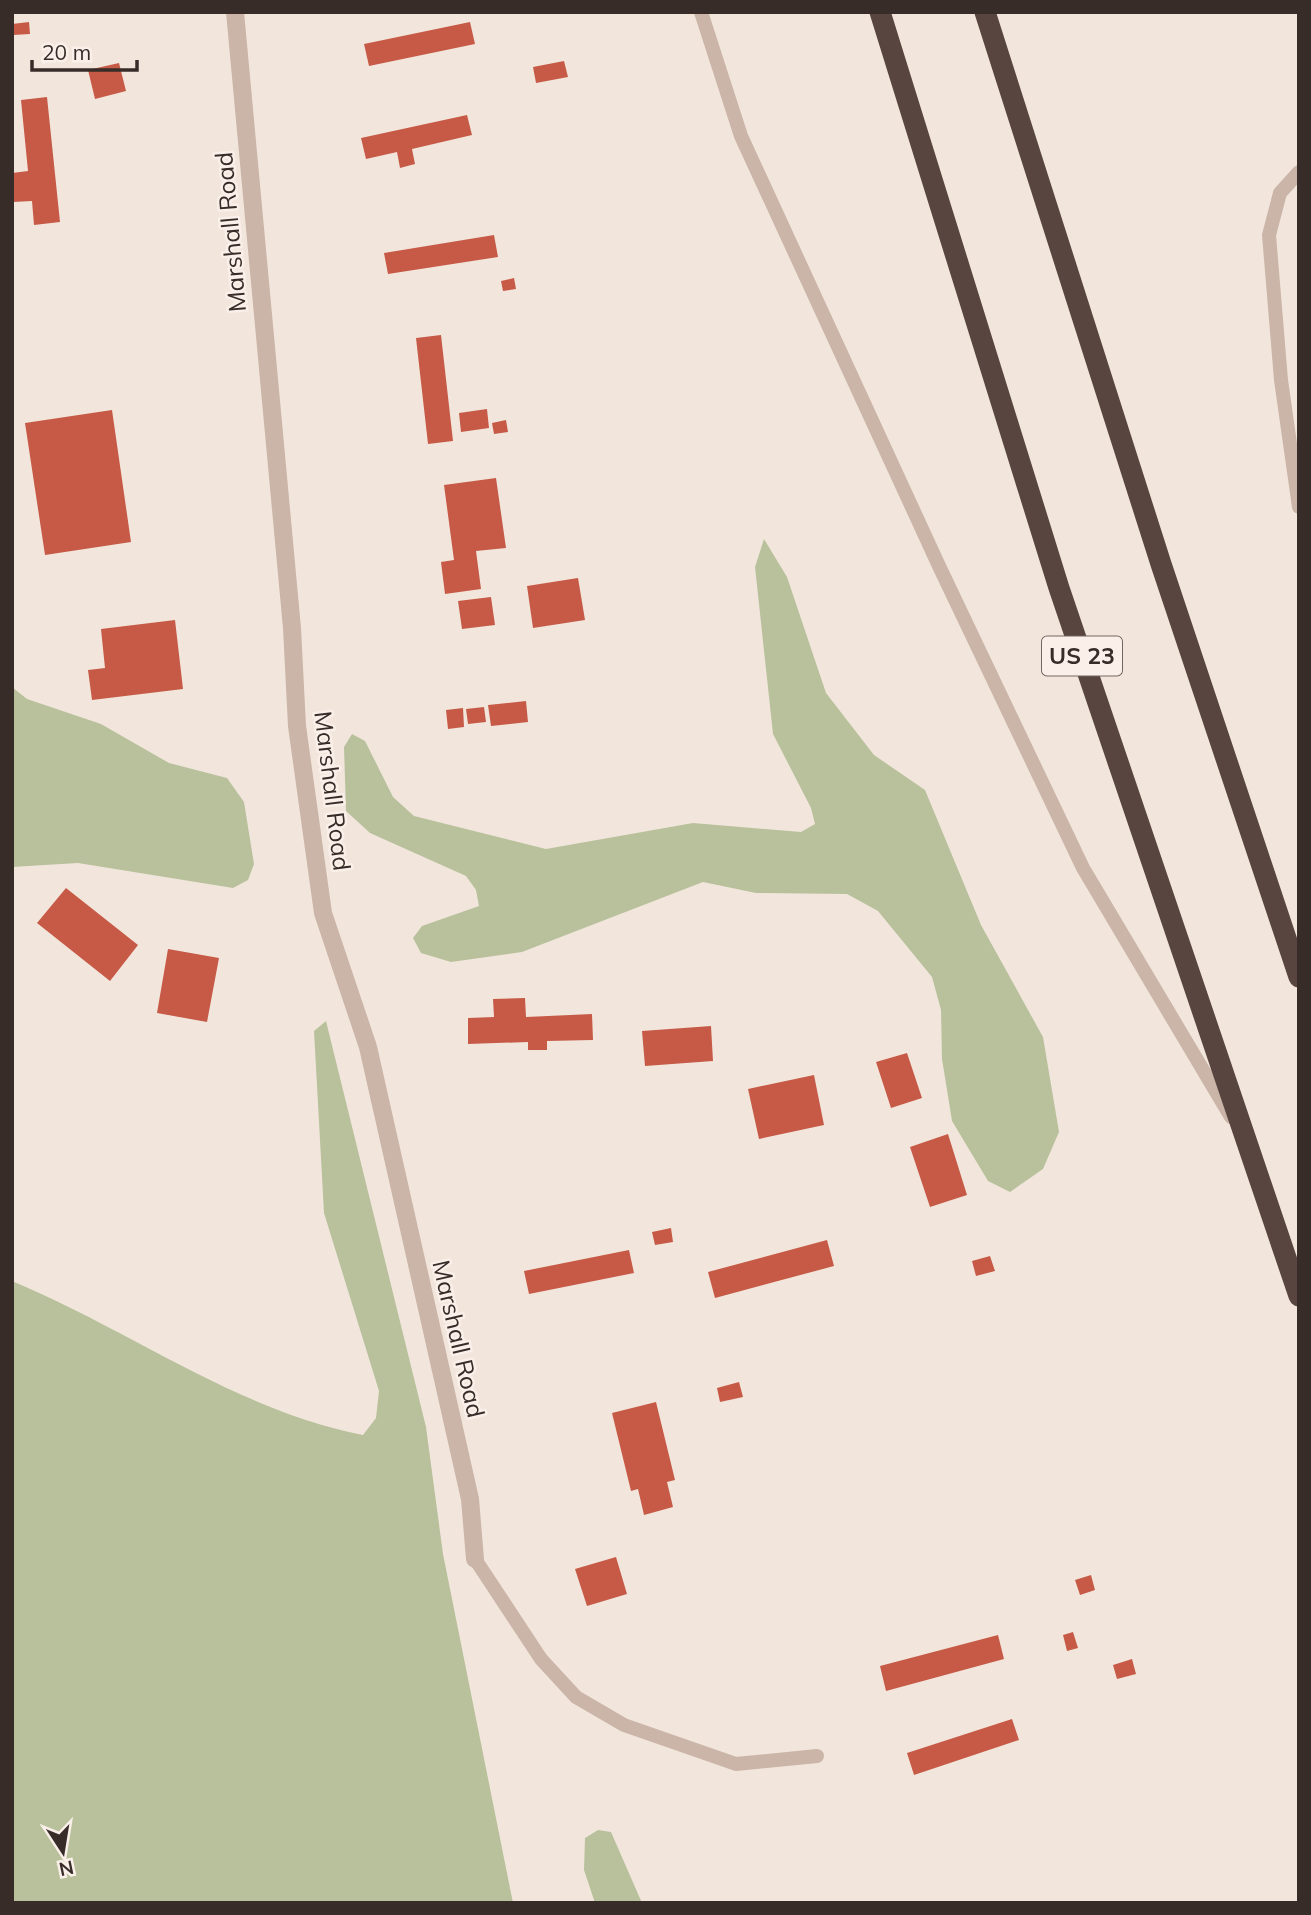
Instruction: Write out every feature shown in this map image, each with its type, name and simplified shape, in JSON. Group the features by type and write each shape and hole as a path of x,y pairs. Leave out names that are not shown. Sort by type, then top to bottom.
{"highway":[{"name":"US 23","path":"880,12 1059,588 1299,1296"},
{"path":"985,12 1161,564 1299,977"}],"street":[{"name":"Marshall Road","path":"235,12 292,628 297,726 323,913 368,1046 470,1499 475,1559"}],"lane":[{"path":"701,12 741,136 939,566 1083,868 1244,1139"},
{"path":"1299,172 1280,193 1269,235 1281,380 1299,507"},
{"path":"475,1559 541,1659 576,1697 624,1725 736,1763 817,1756"}],"green space":[{"path":"764,539 787,577 826,693 874,755 925,790 981,925 1043,1037 1059,1132 1043,1169 1010,1192 988,1181 952,1121 942,1059 941,1010 932,977 878,911 847,894 756,893 703,882 522,952 451,962 421,953 413,938 422,926 479,906 476,890 466,876 370,833 346,811 344,747 352,734 365,741 393,797 414,816 546,849 693,823 801,832 815,824 811,808 773,734 755,567"},
{"path":"12,687 27,699 101,724 169,763 227,778 244,802 254,864 248,880 233,888 78,863 12,867"},
{"path":"326,1021 426,1427 443,1554 513,1903 12,1903 12,1281 227,1388 316,1423 363,1435 376,1418 379,1391 324,1213 314,1031"},
{"path":"598,1830 611,1832 642,1903 595,1903 584,1870 585,1838"}],"building":[{"path":"29,22 30,34 13,35 12,24"},
{"path":"470,22 475,44 369,66 364,44"},
{"path":"564,61 568,77 536,83 533,67"},
{"path":"119,63 126,91 95,99 88,70"},
{"path":"47,97 60,222 34,225 32,201 13,202 12,173 28,171 21,100"},
{"path":"467,115 472,135 412,149 415,164 400,168 397,152 366,159 361,138"},
{"path":"494,235 498,257 388,274 384,253"},
{"path":"514,278 516,289 503,291 501,281"},
{"path":"441,335 453,441 428,444 416,338"},
{"path":"487,409 489,428 461,432 459,413"},
{"path":"112,410 131,542 45,555 25,423"},
{"path":"506,420 508,432 494,434 492,423"},
{"path":"496,478 506,548 476,551 481,589 445,594 441,562 454,560 444,485"},
{"path":"578,578 585,620 533,628 527,586"},
{"path":"491,597 495,625 462,629 458,601"},
{"path":"175,620 183,689 92,700 88,670 105,668 101,629"},
{"path":"526,701 528,722 491,726 488,705"},
{"path":"484,707 486,722 468,724 466,709"},
{"path":"463,708 464,727 448,729 446,710"},
{"path":"66,888 138,945 110,981 37,923"},
{"path":"168,949 219,958 207,1022 157,1013"},
{"path":"525,998 526,1017 592,1014 593,1040 547,1041 547,1050 528,1050 528,1042 468,1044 468,1018 494,1017 493,999"},
{"path":"711,1026 713,1061 645,1066 642,1031"},
{"path":"907,1053 922,1098 891,1108 876,1062"},
{"path":"814,1075 824,1125 759,1139 748,1089"},
{"path":"948,1134 967,1195 930,1207 910,1147"},
{"path":"671,1228 673,1242 655,1245 652,1232"},
{"path":"827,1240 834,1266 715,1298 708,1272"},
{"path":"629,1250 634,1273 529,1294 524,1271"},
{"path":"990,1256 995,1271 976,1276 972,1261"},
{"path":"739,1382 743,1397 720,1402 717,1388"},
{"path":"656,1402 675,1480 667,1482 673,1507 644,1515 638,1489 631,1491 612,1413"},
{"path":"616,1557 627,1594 587,1606 575,1569"},
{"path":"1091,1575 1095,1590 1080,1595 1075,1580"},
{"path":"1073,1632 1078,1648 1067,1651 1063,1635"},
{"path":"998,1635 1004,1659 886,1691 880,1666"},
{"path":"1132,1659 1136,1674 1117,1679 1113,1665"},
{"path":"1012,1719 1019,1740 914,1775 907,1753"}]}
